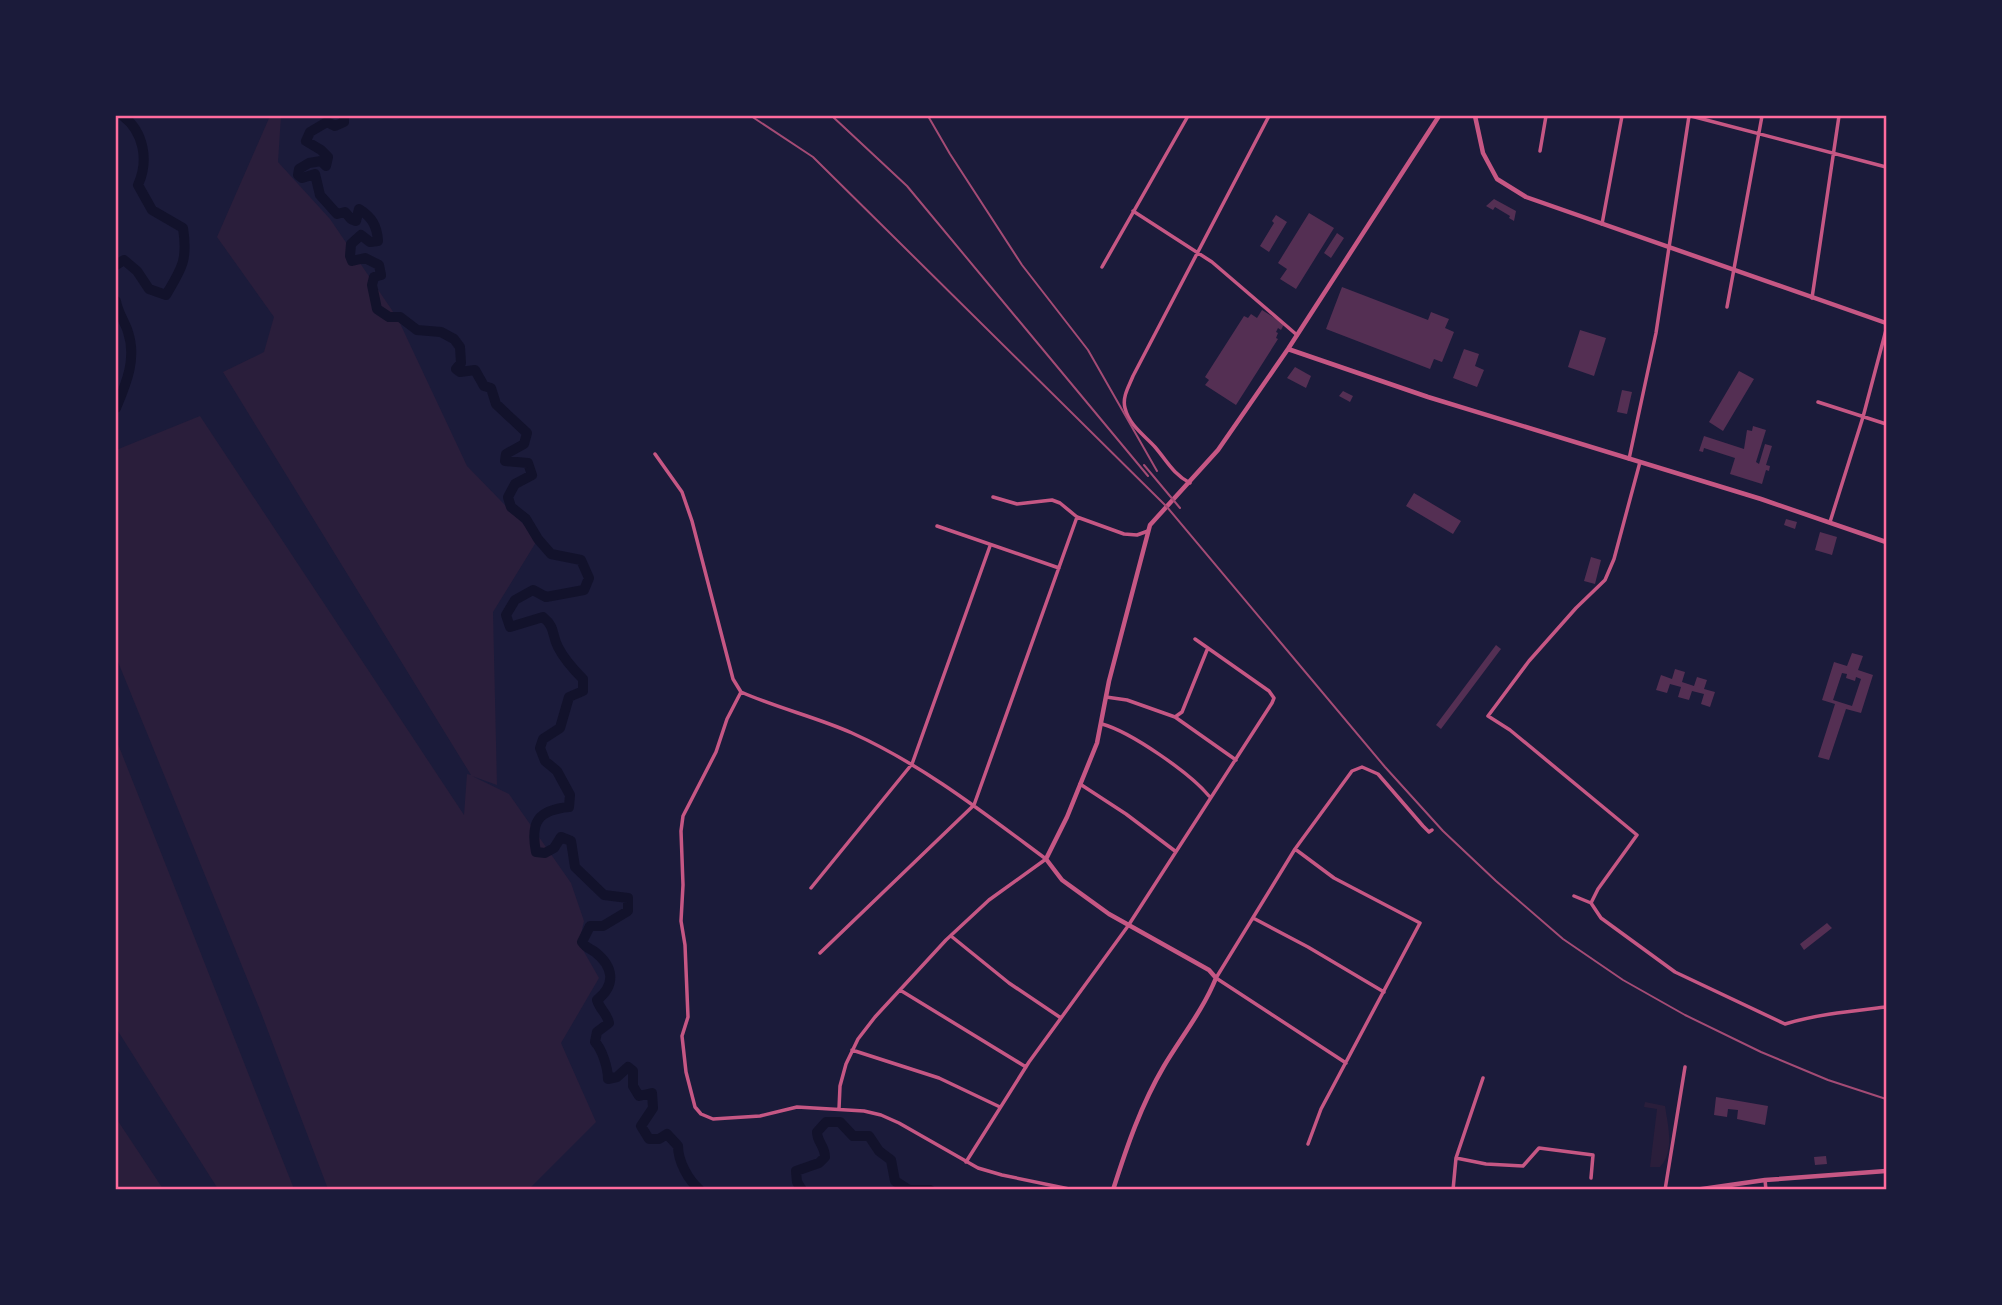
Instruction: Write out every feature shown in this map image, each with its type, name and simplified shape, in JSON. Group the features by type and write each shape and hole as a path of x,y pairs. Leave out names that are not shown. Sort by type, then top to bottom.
{"street":[{"path":"1102,267 1188,116"},
{"path":"1190,483 1175,474 1155,447 1143,437 1129,419 1124,401 1133,376 1269,116"},
{"path":"839,1109 840,1086 852,1050 875,1017 989,900 1046,859 1080,784 1102,724 1106,697 1148,540 1148,531 1153,521 1181,494 1218,450 1288,349 1439,116"},
{"path":"1475,116 1482,153 1497,179 1526,197 1886,323"},
{"path":"1540,151 1546,116"},
{"path":"1602,225 1622,116"},
{"path":"1629,458 1645,393 1690,116 1886,167"},
{"path":"1727,307 1762,116"},
{"path":"1812,298 1839,116"},
{"path":"1133,211 1198,252 1250,292 1297,335"},
{"path":"1830,522 1863,417 1886,330"},
{"path":"1288,349 1428,397 1629,458 1886,542"},
{"path":"1818,402 1886,425"},
{"path":"655,454 673,478 685,502 733,679 741,692 851,732 912,764 974,805 1046,859 1062,880 1128,926 1209,970 1216,978 1346,1063"},
{"path":"1591,903 1637,835 1510,730 1488,716 1529,661 1605,580 1614,559 1640,462"},
{"path":"993,497 1017,505 1052,500 1077,517 1130,535 1148,531"},
{"path":"820,953 974,805 1077,517"},
{"path":"937,526 1059,568"},
{"path":"811,888 912,764 990,546"},
{"path":"966,1162 1026,1067 1128,926 1274,698 1195,639"},
{"path":"1175,717 1182,712 1207,650"},
{"path":"741,692 727,719 716,752 683,816 681,831 681,921 685,945 688,1017 682,1036 686,1072 695,1107 701,1114 713,1119 760,1116 797,1107 881,1115 966,1162 1002,1175 1074,1189"},
{"path":"1106,697 1126,700 1175,717 1236,760"},
{"path":"1102,724 1150,749 1210,797"},
{"path":"1113,1189 1133,1127 1164,1066 1208,998 1216,978 1295,849 1352,771 1362,767 1378,774 1429,832 1432,830"},
{"path":"1080,784 1175,851"},
{"path":"1295,849 1334,878 1420,923 1321,1109 1308,1144"},
{"path":"1574,896 1591,903 1601,918 1675,972 1785,1024 1819,1014 1829,1016 1886,1007"},
{"path":"1254,918 1384,992"},
{"path":"951,936 1009,983 1060,1018"},
{"path":"900,990 1026,1067"},
{"path":"852,1050 939,1078 1000,1108"},
{"path":"1665,1189 1685,1067"},
{"path":"1453,1189 1456,1158 1483,1078"},
{"path":"1456,1158 1523,1166 1539,1147 1593,1155 1591,1178"},
{"path":"1695,1189 1765,1180 1886,1171"},
{"path":"1765,1180 1766,1189"}],"shaded area":[{"path":"270,116 281,116 278,162 330,219 398,319 467,466 538,539 493,612 497,785 472,776 509,794 571,883 584,921 579,943 599,978 561,1043 596,1122 529,1189 328,1189 260,1010 116,657 116,450 200,416 464,815 467,774 471,775 223,372 264,352 274,317 217,237"},
{"path":"116,739 294,1189 218,1189 116,1028"},
{"path":"1645,1102 1665,1106 1669,1146 1665,1161 1660,1167 1650,1167 1657,1109 1644,1107"},
{"path":"116,1118 163,1189 116,1189"}],"building":[{"path":"1494,199 1516,211 1514,221 1495,207 1493,210 1486,206"},
{"path":"1309,213 1334,228 1296,289 1280,279 1287,269 1278,263"},
{"path":"1276,215 1287,222 1269,252 1260,246"},
{"path":"1337,233 1344,238 1331,258 1324,253"},
{"path":"1342,287 1428,320 1431,312 1449,319 1445,328 1454,332 1442,362 1434,359 1430,369 1326,329"},
{"path":"1262,310 1284,324 1281,330 1278,328 1278,339 1236,405 1205,385 1209,380 1205,377 1244,316 1248,318 1251,314 1257,318"},
{"path":"1580,330 1606,338 1594,376 1568,367"},
{"path":"1464,349 1479,354 1475,366 1484,370 1477,387 1453,378"},
{"path":"1295,367 1311,376 1306,388 1287,378"},
{"path":"1739,371 1754,379 1723,431 1709,422"},
{"path":"1622,390 1632,392 1627,414 1617,412"},
{"path":"1343,391 1353,396 1350,402 1339,396"},
{"path":"1753,426 1766,430 1756,462 1759,464 1765,444 1772,446 1766,465 1770,466 1769,471 1766,470 1762,484 1730,474 1735,458 1704,448 1703,452 1699,451 1704,436 1744,449 1747,430 1752,431"},
{"path":"1414,493 1461,521 1453,534 1406,506"},
{"path":"1786,519 1797,522 1795,529 1784,525"},
{"path":"1820,532 1837,537 1832,555 1815,550"},
{"path":"1591,557 1601,560 1595,584 1584,581"},
{"path":"1496,645 1501,649 1441,729 1436,725"},
{"path":"1852,653 1863,656 1858,670 1873,675 1861,713 1846,709 1829,760 1818,757 1835,704 1822,700 1834,662 1847,666","holes":["1842,673 1847,674 1846,678 1855,681 1856,677 1861,679 1852,706 1833,700"]},
{"path":"1675,669 1685,672 1682,682 1694,686 1697,677 1707,680 1704,689 1715,692 1710,707 1701,704 1704,694 1692,691 1689,700 1678,697 1681,687 1670,684 1667,693 1656,690 1661,675 1672,679"},
{"path":"1827,923 1832,928 1804,950 1800,944"},
{"path":"1716,1097 1768,1106 1765,1125 1737,1119 1738,1110 1728,1109 1727,1117 1714,1115"},
{"path":"1826,1156 1827,1164 1815,1165 1814,1157"}],"waterway":[{"path":"116,265 124,260 137,271 149,289 166,295 180,270 185,248 183,228 152,210 138,185 144,157 136,130 123,116"},
{"path":"344,116 344,122 335,126 327,122 310,132 306,141 328,157 326,166 321,161 309,163 299,169 298,175 302,178 315,174 320,195 337,214 345,212 356,221 359,209 373,222 378,241 370,242 361,235 351,244 350,256 352,261 365,258 379,265 381,275 374,277 372,285 377,309 389,317 400,317 417,330 441,332 454,339 460,347 461,363 456,369 460,372 475,370 484,386 491,388 496,404 527,433 524,444 506,454 505,461 528,463 532,475 515,484 508,497 511,507 526,519 551,554 581,560 589,578 584,590 546,597 533,590 515,600 506,615 510,627 543,617 552,628 563,656 583,679 583,691 569,697 560,728 543,739 540,748 545,761 557,771 570,795 569,807 543,815 536,825 534,842 536,852 545,853 554,848 561,837 571,841 575,867 604,895 628,898 628,911 603,926 590,926 582,942 606,964 610,976 607,988 597,1000 609,1023 597,1032 595,1042 604,1059 608,1079 617,1077 628,1067 633,1071 633,1086 639,1096 652,1093 653,1108 641,1126 649,1139 659,1139 667,1134 678,1146 684,1170 700,1190"},
{"path":"116,301 128,332 131,352 127,381 116,408"},
{"path":"802,1190 797,1182 796,1171 819,1163 825,1157 817,1132 826,1122 840,1122 853,1136 869,1136 879,1151 891,1160 895,1181 909,1190"},
{"path":"911,1190 930,1190"}],"railway":[{"path":"751,116 813,157 1167,507 1385,767 1443,831 1496,881 1563,939 1623,980 1685,1015 1761,1052 1828,1080 1886,1099"},
{"path":"832,116 907,186 1148,476"},
{"path":"928,116 1022,265 1088,350 1157,471"},
{"path":"1144,465 1180,508"}]}
